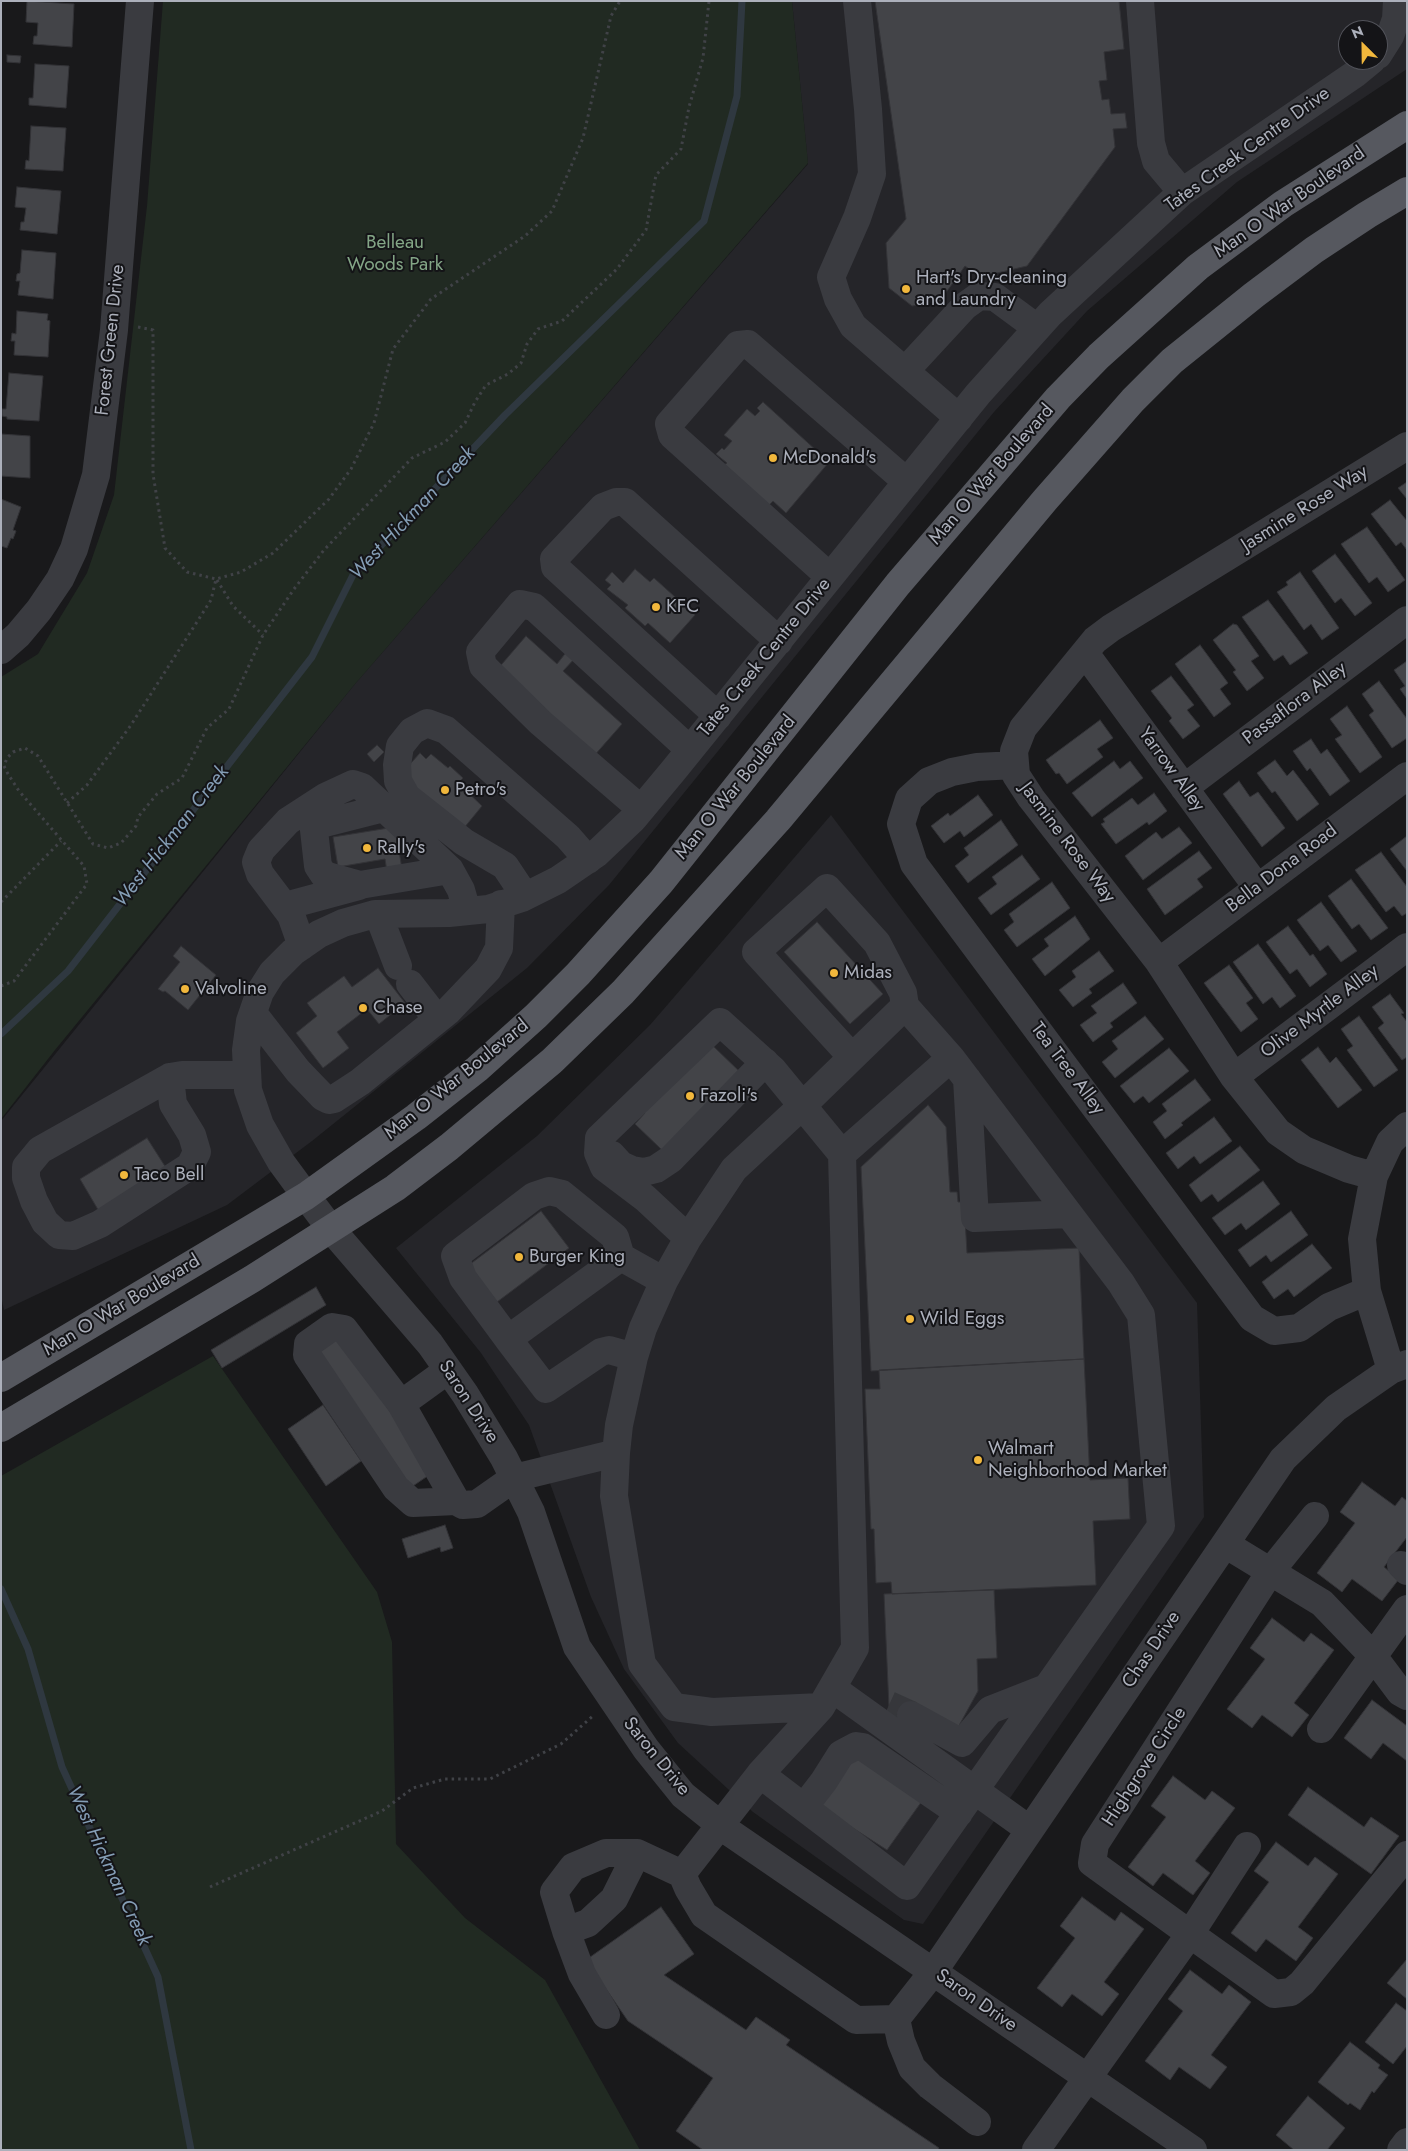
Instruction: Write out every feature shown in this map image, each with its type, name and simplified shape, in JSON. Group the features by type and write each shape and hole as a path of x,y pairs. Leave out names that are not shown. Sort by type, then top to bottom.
{"main road":[{"name":"Man O War Boulevard","path":"10,1372 306,1196 416,1117 477,1069 536,1016 578,974 689,848 898,584 1058,398 1099,356 1198,267 1283,204 1407,125"},
{"path":"1,1428 331,1229 394,1188 449,1147 552,1061 623,992 778,820 1045,500 1133,400 1172,361 1254,295 1314,250 1367,214 1407,191"}],"street":[{"name":"Forest Green Drive","path":"1,650 18,635 39,610 60,578 74,549 96,474 114,330 140,1"},
{"path":"857,1 868,109 872,174 858,218 831,277 838,299 853,326 959,418"},
{"path":"1140,1 1151,143 1156,161 1182,192"},
{"path":"1388,39 1396,19 1397,1"},
{"name":"Tates Creek Centre Drive","path":"306,1196 281,1162 260,1126 248,1090 246,1050 250,1021 260,992 272,974 302,946 319,934 343,923 378,914 488,909 558,880 596,854 641,809 959,418 1037,328 1076,288 1131,241 1182,192 1361,70"},
{"path":"905,372 965,306 979,296 995,297 1037,328"},
{"path":"830,577 672,435 669,424 738,345 748,344 907,482"},
{"name":"Jasmine Rose Way","path":"1374,1176 1349,1169 1304,1150 1278,1132 1234,1077 1159,962 1031,798 1016,774 1014,751 1023,728 1095,640 1111,628 1407,446"},
{"path":"718,716 556,567 554,559 603,507 616,502 626,502 779,641"},
{"path":"641,809 540,723 483,666 480,652 520,604 534,607 690,750"},
{"name":"Passaflora Alley","path":"1184,788 1407,620"},
{"name":"Yarrow Alley","path":"1085,652 1257,887"},
{"path":"253,1013 298,1071 323,1097 329,1100 334,1099 360,1082 448,1010 488,969 499,948 513,900 505,866 464,842 407,797 398,781 397,765 400,746 412,731 427,723 446,730 568,837 588,860"},
{"name":"Tea Tree Alley","path":"1015,765 977,766 952,772 929,781 909,799 901,824 914,864 1252,1318 1274,1331 1300,1328 1329,1307 1367,1291"},
{"name":"Bella Dona Road","path":"1159,962 1407,776"},
{"path":"302,946 291,915 260,874 256,862 261,850 288,821 324,797 353,784 362,786 450,870 461,890 467,911"},
{"path":"360,885 324,875 318,866 314,830 321,824 384,808"},
{"path":"285,906 360,885 450,870"},
{"path":"760,1774 907,1886 1162,1526 1141,1315 1121,1283 959,1068 905,1006 903,993 876,943 828,888 756,952 852,1057"},
{"path":"378,914 404,975 437,1019"},
{"name":"Olive Myrtle Alley","path":"1234,1077 1407,947"},
{"path":"905,1006 734,1169 688,1238 664,1281 643,1328 634,1357 619,1425 614,1496 642,1664 674,1707 712,1712 831,1690 900,1710 962,1743 990,1710 1046,1688"},
{"path":"682,1874 760,1774 831,1690 855,1648 842,1154 769,1066 720,1022 599,1138 598,1153 604,1167 645,1198 688,1238"},
{"path":"599,1138 621,1165 632,1170 644,1172 656,1169 671,1159 769,1066"},
{"path":"645,1198 769,1066"},
{"path":"842,1154 959,1068"},
{"path":"959,1068 975,1218 1069,1214"},
{"path":"170,1077 173,1104 192,1135 197,1152 190,1166 100,1224 73,1236 59,1235 45,1222 34,1201 26,1178 26,1167 40,1150 170,1077 182,1075 247,1075"},
{"path":"1399,1367 1367,1291 1362,1239 1374,1176 1390,1142 1407,1126"},
{"path":"634,1357 616,1351 601,1352 546,1389 463,1278 455,1256 534,1196 549,1192 562,1194 615,1237 621,1257 664,1281"},
{"name":"Saron Drive","path":"306,1196 331,1229 430,1344 494,1442 531,1512 578,1647 611,1700 646,1749 683,1795 720,1825 1188,2148"},
{"path":"508,1338 621,1257"},
{"path":"456,1501 401,1404 344,1329 332,1327 308,1344 307,1355 396,1488 413,1503 456,1501 464,1505 477,1504 514,1478 616,1453"},
{"name":"Chas Drive","path":"896,2019 933,1972 1283,1459 1336,1408 1399,1367"},
{"path":"401,1404 448,1370"},
{"path":"1270,1572 1316,1516"},
{"path":"1225,1544 1322,1603 1373,1656 1400,1692 1407,1696"},
{"name":"Highgrove Circle","path":"1270,1572 1095,1844 1092,1863 1274,1994 1291,1992 1302,1984 1407,1855"},
{"path":"1321,1729 1407,1609"},
{"path":"831,1690 1030,1830"},
{"path":"804,1807 824,1781 841,1754 856,1746 863,1747 958,1813"},
{"path":"1045,2147 1088,2079 1190,1934 1247,1846"},
{"path":"606,2015 582,1974 554,1892 572,1867 606,1853 637,1854 682,1874 704,1916 856,2020 896,2019 901,2041 912,2068 930,2086 977,2122"},
{"path":"566,1931 588,1923 614,1899 637,1854"},
{"path":"1401,2150 1407,2142"}],"path":[{"path":"153,330 153,474 165,548 187,572 216,579 241,572 273,553 334,492 351,469 374,423 393,349 431,299 525,236 552,211 583,138 611,16 620,1"},
{"path":"1,986 14,981 87,884 84,866 19,791 3,766 7,758 13,752 25,748 38,756 94,844 108,848 121,843 136,826 138,817 158,794 182,778 207,728 229,709 263,635 294,589 346,524 412,458 445,442 466,423 475,402 486,385 508,374 521,363 527,344 538,329 562,321 617,269 646,230 656,174 681,149 689,107 703,58 709,1"},
{"path":"216,579 233,606 263,635"},
{"path":"67,803 87,785 131,725 211,600 216,579"},
{"path":"1,902 62,841"},
{"path":"210,1887 382,1811 413,1788 446,1779 490,1778 561,1744 611,1700"}],"shaded area":[{"path":"792,1 1407,1 1407,69 1237,182 1087,311 994,412 609,885 527,968 312,1141 227,1205 4,1310 1,1296 1,1121 355,684 808,164"},
{"path":"831,815 1197,1303 1204,1517 923,1924 904,1920 753,1812 678,1743 624,1669 591,1597 529,1425 481,1353 396,1248 537,1136 650,1025"}],"green space":[{"name":"Belleau Woods Park","path":"163,1 792,1 808,163 355,684 55,1050 1,1119 1,677 38,654 87,573 114,495 147,206"},
{"path":"213,1356 377,1592 392,1642 396,1844 465,1918 545,1980 640,2150 1,2150 1,1476"}],"building":[{"path":"27,1 74,4 72,47 33,44 34,36 37,36 38,23 26,22"},
{"path":"875,1 1119,1 1124,49 1104,52 1107,80 1099,81 1102,100 1109,99 1111,114 1125,113 1127,128 1113,129 1115,147 1027,266 980,277 965,266 940,301 912,306 889,288 886,243 906,219"},
{"path":"7,55 21,56 20,63 7,62"},
{"path":"35,64 69,66 66,108 29,105 29,98 33,98"},
{"path":"31,126 66,128 63,171 25,169 26,160 29,161"},
{"path":"17,187 61,191 57,234 20,230 21,222 24,222 26,208 15,207"},
{"path":"22,250 56,253 53,299 18,295 20,281 16,281 17,274 20,273"},
{"path":"17,311 48,314 47,320 50,321 48,357 14,355 15,341 11,341 12,333 16,334"},
{"path":"9,373 43,376 39,421 7,419 7,417 2,416 2,409 6,409"},
{"name":"McDonald's","path":"763,402 829,462 786,513 773,501 769,505 724,465 727,463 716,454 722,448 724,450 732,441 724,435 747,409 755,416 760,411 757,408"},
{"path":"1,434 30,436 30,478 1,476"},
{"path":"1407,482 1407,499 1398,488"},
{"path":"1,499 21,507 13,530 16,531 7,548 1,546"},
{"path":"1390,500 1407,521 1407,550 1401,542 1396,546 1371,514"},
{"path":"1367,527 1405,580 1388,592 1377,577 1369,583 1341,544"},
{"path":"1335,554 1372,603 1355,616 1341,598 1335,603 1312,571"},
{"name":"KFC","path":"635,569 650,582 654,578 695,615 670,643 648,623 645,626 625,608 628,605 607,589 611,585 605,580 612,572 623,583"},
{"path":"1300,572 1339,628 1322,640 1311,624 1304,630 1277,592 1288,585 1286,582"},
{"path":"1268,600 1308,653 1290,665 1283,655 1274,661 1242,617"},
{"path":"1233,624 1237,625 1259,656 1251,661 1264,678 1247,691 1233,672 1236,670 1213,640"},
{"path":"526,636 557,664 568,650 576,657 563,671 622,724 593,757 496,671"},
{"path":"1200,645 1228,683 1220,689 1231,704 1214,717 1175,664"},
{"path":"1407,661 1407,699 1400,689 1405,686 1394,670"},
{"path":"1171,676 1194,705 1187,710 1200,726 1183,739 1169,721 1172,718 1151,691"},
{"path":"1379,681 1407,719 1407,738 1392,748 1369,715 1374,711 1362,694"},
{"path":"1347,706 1382,757 1360,773 1335,739 1342,735 1330,719"},
{"path":"1100,720 1113,738 1097,749 1103,757 1067,784 1059,773 1056,774 1046,760"},
{"path":"1311,739 1321,754 1327,749 1350,781 1330,796 1310,768 1307,771 1293,751"},
{"path":"377,745 384,752 374,762 367,754"},
{"path":"420,753 426,759 431,754 448,768 450,766 463,778 458,783 482,806 459,834 402,773"},
{"path":"1275,760 1287,776 1293,770 1319,804 1297,821 1275,791 1272,793 1257,773"},
{"path":"1114,761 1120,769 1130,761 1143,778 1092,817 1072,793"},
{"path":"1239,781 1250,797 1258,792 1285,828 1262,847 1223,794"},
{"path":"1154,793 1167,811 1149,825 1147,822 1116,844 1101,824 1105,822 1103,819 1132,798 1138,805"},
{"path":"978,795 993,815 964,837 960,831 944,843 931,826 948,813 950,816"},
{"path":"1001,820 1018,845 968,883 955,866 969,855 964,848"},
{"name":"Rally's","path":"395,827 403,875 388,878 385,859 338,867 333,837"},
{"path":"1179,827 1192,843 1143,880 1125,856 1156,832 1162,839"},
{"path":"1407,836 1407,871 1390,849"},
{"path":"1199,851 1212,868 1197,879 1203,887 1165,915 1147,889"},
{"path":"1381,852 1407,887 1407,913 1402,916 1394,906 1386,912 1355,870"},
{"path":"1022,855 1040,879 991,915 978,898 997,884 992,877"},
{"path":"1351,879 1388,928 1371,940 1359,924 1352,929 1328,896"},
{"path":"1052,882 1070,908 1017,947 1004,930 1014,922 1009,914"},
{"path":"1321,902 1357,951 1341,962 1328,945 1320,951 1297,920"},
{"path":"1075,916 1090,939 1045,976 1032,959 1049,946 1044,939"},
{"name":"Midas","path":"817,922 883,994 850,1024 784,952"},
{"path":"1288,926 1310,956 1313,954 1327,974 1310,987 1297,969 1290,974 1266,942"},
{"path":"1258,944 1296,996 1280,1008 1272,997 1263,1004 1233,962"},
{"path":"181,946 216,975 188,1010 165,991 163,992 158,989 180,962 173,956"},
{"path":"1099,951 1114,971 1089,989 1092,993 1073,1007 1059,990 1076,977 1072,971"},
{"path":"1229,965 1253,998 1246,1003 1258,1019 1241,1032 1204,983"},
{"path":"378,968 405,1003 379,1024 367,1009 337,1032 349,1048 323,1068 296,1033 317,1016 307,1003 344,976 352,987"},
{"path":"1123,983 1137,1003 1110,1023 1113,1027 1093,1042 1080,1025 1097,1013 1091,1006"},
{"path":"1390,994 1404,1013 1401,1014 1407,1022 1407,1057 1402,1060 1378,1028 1384,1023 1372,1007"},
{"path":"1145,1016 1164,1039 1115,1078 1102,1062 1118,1049 1112,1041"},
{"path":"1359,1016 1398,1070 1374,1087 1347,1050 1353,1046 1341,1029"},
{"name":"Fazoli's","path":"710,1043 741,1073 662,1150 635,1124 644,1112"},
{"path":"1318,1047 1330,1063 1336,1057 1362,1090 1338,1108 1301,1060"},
{"path":"1169,1048 1189,1071 1149,1103 1143,1096 1134,1103 1120,1086"},
{"path":"1195,1079 1211,1100 1181,1123 1183,1125 1165,1139 1153,1122 1167,1111 1162,1104"},
{"path":"928,1105 946,1127 950,1192 957,1192 958,1202 964,1202 967,1253 1079,1248 1084,1359 871,1371 861,1167"},
{"path":"1214,1117 1232,1141 1200,1164 1194,1156 1178,1169 1166,1153"},
{"name":"Taco Bell","path":"147,1138 168,1171 100,1213 80,1179"},
{"path":"1240,1146 1260,1170 1218,1202 1212,1194 1201,1202 1189,1185"},
{"path":"1263,1181 1280,1204 1246,1230 1241,1223 1225,1235 1212,1218"},
{"name":"Burger King","path":"541,1211 569,1248 497,1302 469,1265"},
{"path":"1291,1211 1308,1235 1271,1262 1266,1255 1250,1267 1238,1250"},
{"path":"1312,1244 1332,1268 1294,1297 1288,1289 1274,1299 1262,1282"},
{"path":"316,1287 326,1305 222,1368 211,1350"},
{"path":"335,1331 432,1473 410,1488 313,1346"},
{"name":"Walmart Neighborhood Market","path":"1084,1359 1090,1480 1128,1478 1130,1519 1093,1521 1096,1585 892,1594 891,1582 876,1583 874,1529 871,1529 865,1389 880,1389 879,1370"},
{"path":"323,1405 361,1461 326,1486 288,1429"},
{"path":"1362,1482 1395,1506 1402,1497 1407,1501 1407,1537 1384,1567 1399,1579 1382,1601 1352,1579 1342,1592 1317,1573 1355,1523 1340,1512"},
{"path":"445,1525 453,1548 441,1552 440,1547 408,1558 402,1539"},
{"path":"994,1590 997,1658 977,1659 978,1691 956,1731 909,1718 889,1708 884,1594"},
{"path":"1272,1618 1304,1642 1311,1633 1334,1650 1294,1703 1309,1715 1292,1737 1262,1715 1252,1728 1227,1709 1265,1659 1250,1648"},
{"path":"1372,1700 1407,1726 1407,1761 1383,1743 1371,1759 1344,1738"},
{"path":"853,1754 922,1801 887,1850 817,1805"},
{"path":"1173,1776 1205,1800 1212,1791 1235,1808 1195,1861 1210,1873 1193,1895 1163,1873 1153,1886 1128,1867 1166,1817 1151,1806"},
{"path":"1308,1787 1364,1827 1371,1817 1399,1836 1371,1874 1288,1815"},
{"path":"1276,1842 1308,1866 1315,1857 1338,1874 1298,1927 1313,1938 1296,1961 1266,1939 1256,1952 1231,1933 1269,1882 1254,1871"},
{"path":"1082,1897 1115,1921 1121,1912 1144,1929 1104,1982 1119,1994 1102,2016 1072,1994 1062,2007 1037,1988 1075,1938 1060,1926"},
{"path":"661,1907 694,1954 664,1975 746,2030 756,2017 790,2040 786,2045 939,2148 938,2150 703,2150 676,2131 713,2078 628,2021 586,1960"},
{"path":"1407,1959 1407,1999 1387,1983"},
{"path":"1190,1970 1222,1994 1229,1985 1251,2002 1211,2055 1227,2067 1210,2089 1179,2067 1170,2080 1145,2061 1183,2011 1168,1999"},
{"path":"1396,2003 1407,2011 1407,2046 1393,2064 1365,2042"},
{"path":"1350,2042 1380,2065 1378,2068 1388,2075 1374,2093 1372,2091 1360,2110 1350,2103 1348,2105 1318,2082"},
{"path":"1308,2096 1345,2128 1327,2150 1294,2150 1276,2135"}],"waterway":[{"name":"West Hickman Creek","path":"1,1034 68,971 312,657 353,575 505,415 704,221 737,96 742,1"},
{"name":"West Hickman Creek","path":"1,1589 28,1649 62,1767 158,1977 191,2150"}],"tunnel":[{"path":"889,1705 911,1715"}],"place":[{"name":"Hart's Dry-cleaning and Laundry","path":"906,289"},
{"name":"McDonald's","path":"773,458"},
{"name":"KFC","path":"656,607"},
{"name":"Petro's","path":"445,790"},
{"name":"Rally's","path":"367,848"},
{"name":"Midas","path":"834,973"},
{"name":"Valvoline","path":"185,989"},
{"name":"Chase","path":"363,1008"},
{"name":"Fazoli's","path":"690,1096"},
{"name":"Taco Bell","path":"124,1175"},
{"name":"Burger King","path":"519,1257"},
{"name":"Wild Eggs","path":"910,1319"},
{"name":"Walmart Neighborhood Market","path":"978,1460"}]}
